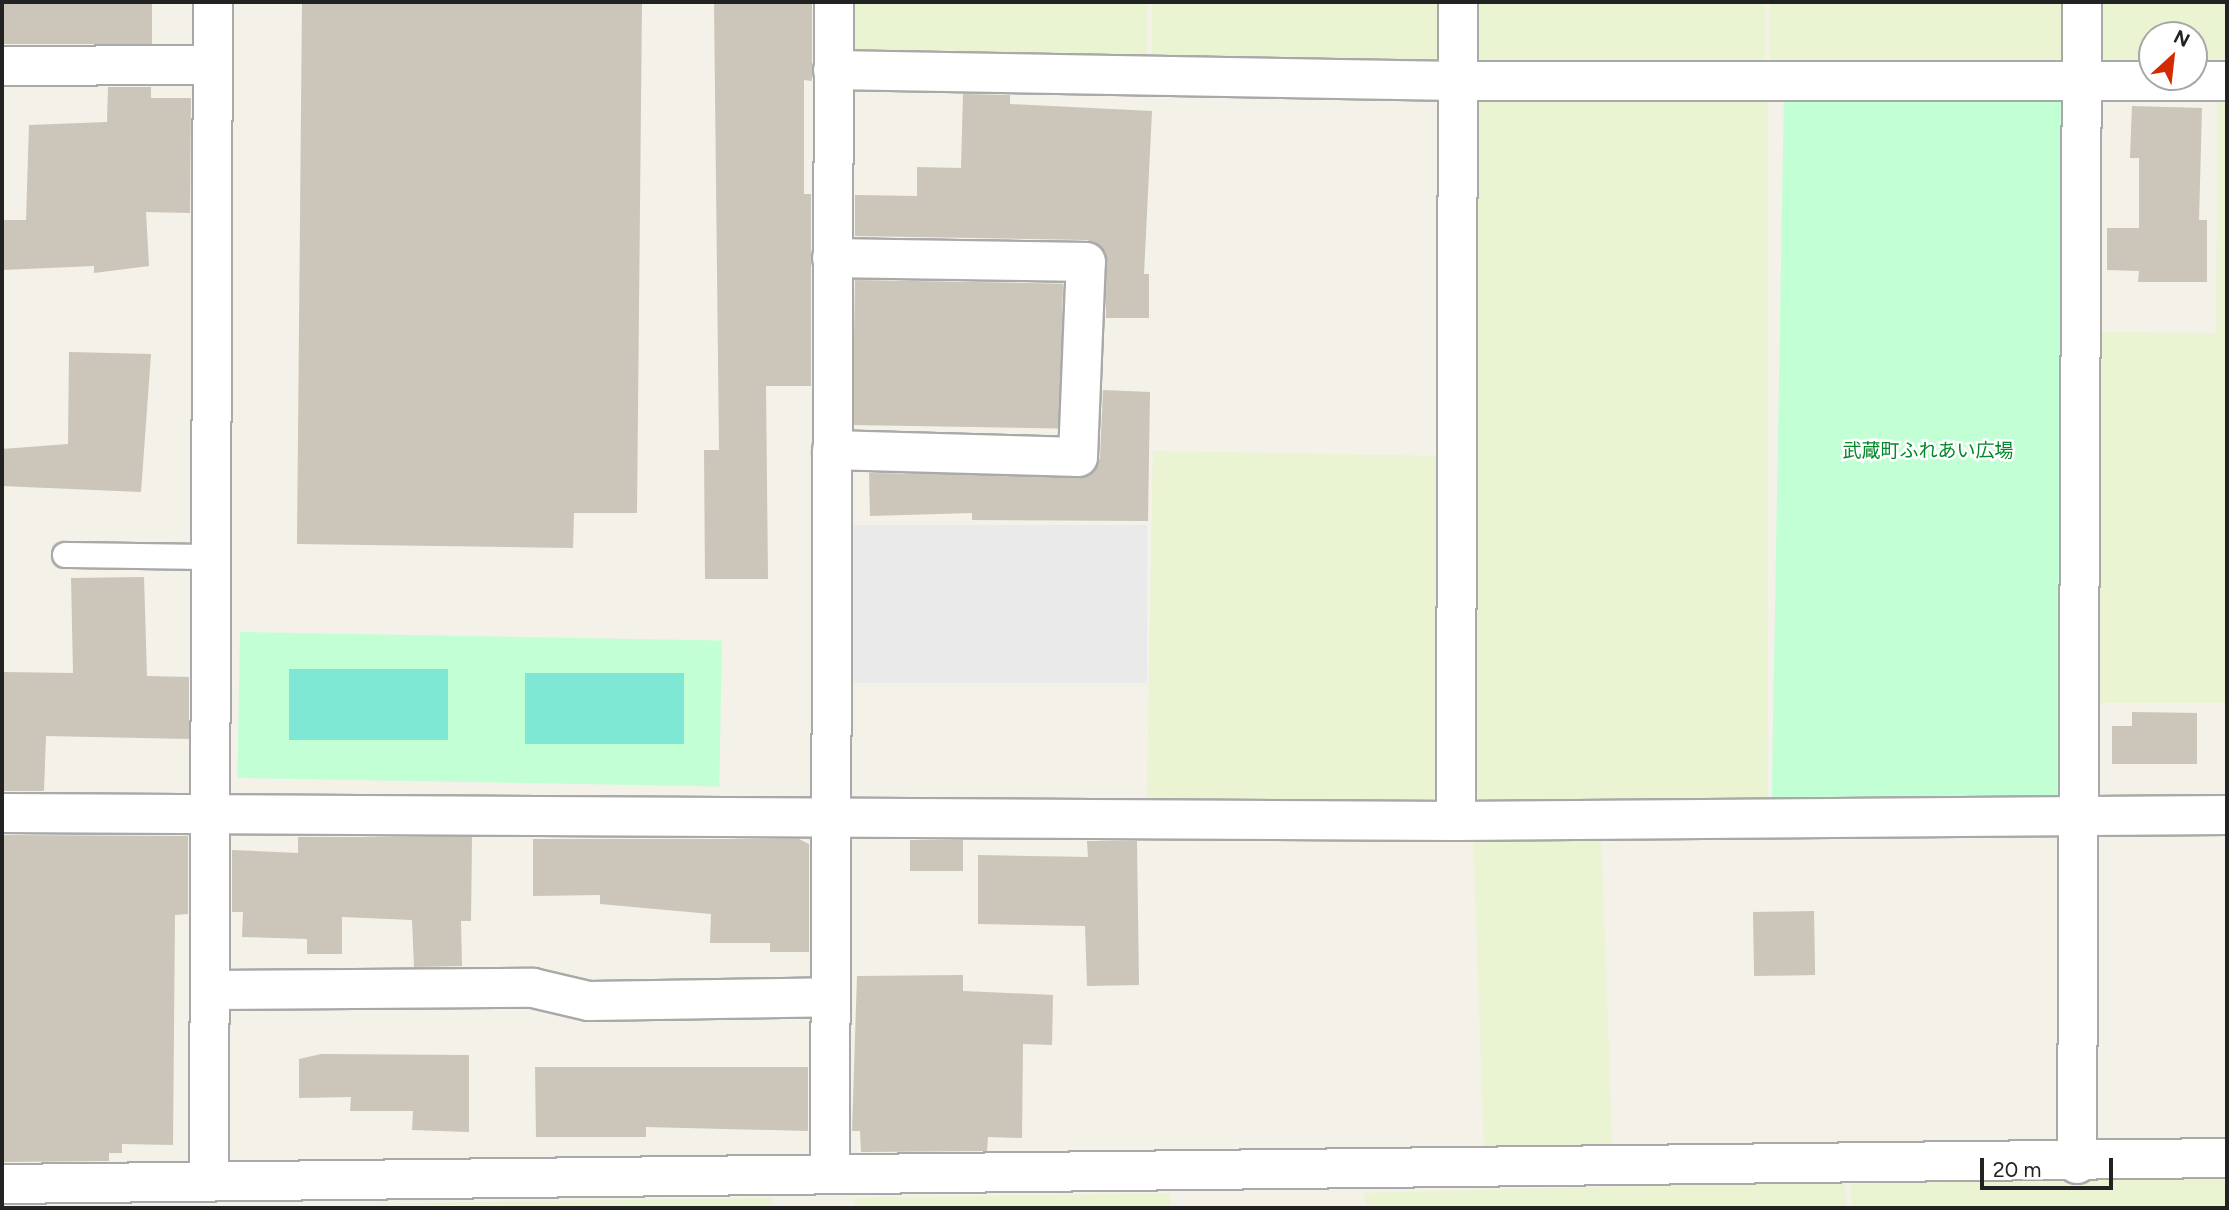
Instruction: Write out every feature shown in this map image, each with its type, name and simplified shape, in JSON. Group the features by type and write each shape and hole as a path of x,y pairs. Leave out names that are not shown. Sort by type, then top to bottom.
{"street":[{"path":"209,1181 212,990 210,813 214,2"},
{"path":"830,1173 834,2"},
{"path":"1455,821 1458,2"},
{"path":"2077,1164 2082,2"},
{"path":"2,66 213,65"},
{"path":"833,70 1458,81 2227,81"},
{"path":"832,258 1086,262 1077,457 832,450"},
{"path":"2,813 1455,821 2078,814 2227,815"},
{"path":"212,990 533,988 589,1002 831,997"},
{"path":"2,1184 830,1173 2077,1164 2227,1158"}],"lane":[{"path":"65,555 211,557"}],"green space":[{"path":"852,2 1147,2 1147,56 852,56"},
{"path":"1152,2 1448,2 1448,61 1152,61"},
{"path":"1471,2 1765,2 1765,65 1471,65"},
{"path":"1770,2 2067,2 2067,67 1770,67"},
{"path":"2087,2 2227,2 2227,67 2208,67 2208,21 2138,21 2138,66 2087,66"},
{"path":"2218,90 2227,90 2227,703 2086,703 2085,332 2216,333"},
{"path":"1470,92 1768,92 1768,808 1470,808"},
{"name":"武蔵町ふれあい広場","path":"1784,92 2073,97 2060,812 1772,807"},
{"path":"1153,451 1445,456 1439,809 1147,804"},
{"path":"240,632 722,640 719,786 237,778"},
{"path":"1601,830 1612,1147 1484,1151 1473,834"},
{"path":"2227,1177 2227,1208 1852,1208 1850,1184"},
{"path":"1845,1181 1847,1208 1366,1208 1364,1193"},
{"path":"1170,1193 1171,1208 855,1208 854,1198"},
{"path":"772,1198 773,1208 349,1204"},
{"path":"171,1205 337,1208 2,1208 2,1207"}],"shaded area":[{"path":"853,525 1147,525 1147,683 853,683"},
{"path":"289,669 448,669 448,740 289,740"},
{"path":"525,673 684,673 684,744 525,744"}],"building":[{"path":"2,2 152,2 152,44 2,44"},
{"path":"302,2 642,2 637,513 574,513 573,548 297,544"},
{"path":"714,2 812,2 812,81 804,80 804,194 811,194 811,386 766,386 768,579 705,579 704,450 719,450"},
{"path":"108,87 151,87 151,98 191,98 190,213 146,212 149,266 94,273 94,266 2,270 2,220 26,220 29,125 107,122"},
{"path":"963,94 1010,95 1010,104 1152,111 1144,274 1149,274 1149,318 1106,318 1106,252 1087,240 855,236 855,195 917,196 917,167 961,168"},
{"path":"2132,106 2202,108 2199,220 2207,220 2207,282 2138,282 2139,271 2107,270 2107,228 2139,228 2139,158 2130,158"},
{"path":"855,280 1063,284 1060,429 852,425"},
{"path":"69,352 151,354 141,492 2,486 2,449 68,444"},
{"path":"1103,390 1150,392 1148,521 972,520 972,513 870,516 869,473 1089,476 1100,458"},
{"path":"144,577 147,676 189,677 189,739 46,736 44,791 2,791 3,672 73,673 71,578"},
{"path":"2132,712 2197,713 2197,764 2112,764 2112,726 2132,726"},
{"path":"2,835 188,836 188,914 175,915 173,1145 122,1144 122,1153 109,1153 109,1161 2,1162"},
{"path":"298,837 472,837 471,921 461,921 462,966 414,967 412,920 342,917 342,954 307,954 307,939 242,937 243,912 232,912 232,850 298,853"},
{"path":"533,839 799,839 809,844 809,952 770,952 770,943 710,943 711,914 600,904 600,895 533,896"},
{"path":"910,840 963,840 963,871 910,871"},
{"path":"1087,841 1137,841 1139,985 1087,986 1085,926 978,924 978,855 1088,857"},
{"path":"1814,911 1815,975 1754,976 1753,912"},
{"path":"963,975 963,991 1053,995 1052,1045 1023,1044 1022,1138 988,1137 987,1151 861,1152 860,1131 852,1131 857,976"},
{"path":"321,1054 469,1055 469,1132 412,1130 413,1111 350,1111 351,1097 299,1098 299,1059"},
{"path":"535,1067 808,1067 808,1131 646,1127 646,1137 536,1137"}]}
